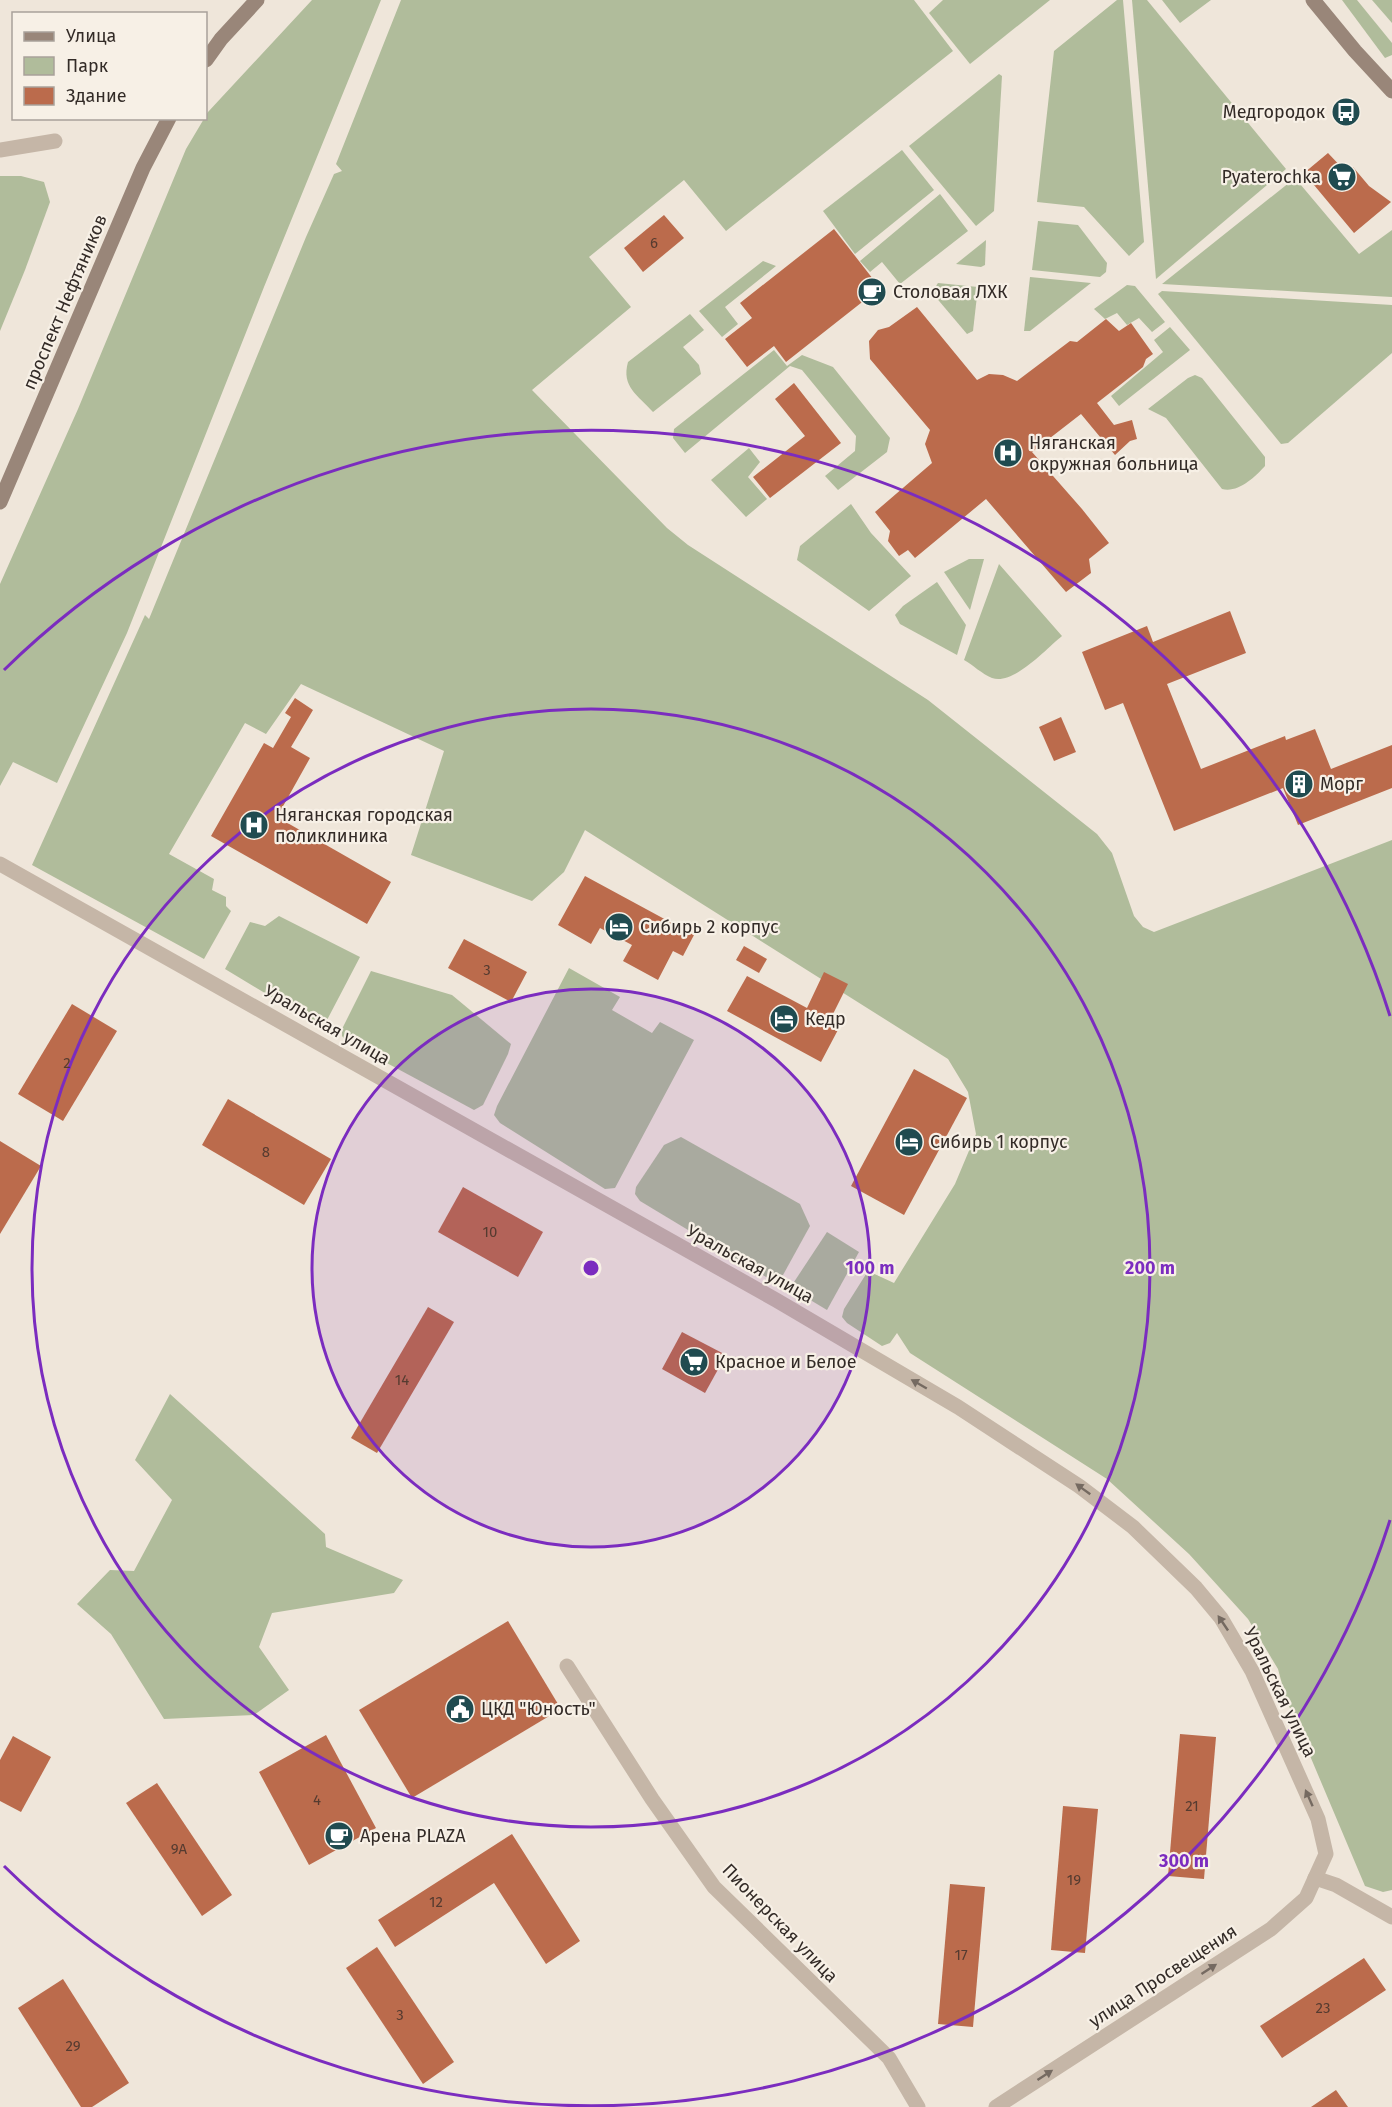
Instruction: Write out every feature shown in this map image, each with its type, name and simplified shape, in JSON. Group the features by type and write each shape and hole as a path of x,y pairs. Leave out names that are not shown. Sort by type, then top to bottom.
{"main road":[{"path":"207,59 221,39 257,0"},
{"path":"1313,0 1392,91"},
{"name":"проспект Нефтяников","path":"0,502 143,168 168,120"}],"street":[{"path":"0,150 55,141"},
{"name":"Уральская улица","path":"0,864 776,1300 958,1407 1079,1486 1133,1527 1166,1557 1221,1618 1252,1671 1312,1803 1326,1854"},
{"name":"Пионерская улица","path":"567,1666 652,1799 714,1887 889,2058 918,2107"},
{"name":"улица Просвещения","path":"996,2107 1271,1929 1306,1898 1326,1854"},
{"path":"1315,1878 1336,1885 1392,1917"}],"green space":[{"path":"312,0 381,0 127,633 57,783 13,762 0,786 0,584 78,409 186,149 203,120 207,120 208,112"},
{"path":"401,0 914,0 953,51 726,231 684,180 589,257 631,307 532,390 667,528 688,545 928,700 1097,834 1112,853 1134,916 1143,927 1154,932 1392,840 1392,1890 1383,1892 1365,1886 1286,1699 1278,1669 1248,1619 1189,1554 1107,1479 910,1353 897,1333 890,1343 882,1346 847,1323 842,1317 844,1309 868,1271 894,1283 955,1184 976,1134 968,1092 948,1059 585,830 564,872 532,901 411,855 444,751 301,684 266,734 245,723 169,854 214,879 212,890 226,897 226,906 231,911 204,959 32,865 145,615 149,619 306,237 334,174 342,171 336,164"},
{"path":"943,0 1050,0 970,64 929,13"},
{"path":"1117,0 1123,0 1144,242 1129,256 1084,207 1037,202 1054,51"},
{"path":"1132,0 1147,0 1286,169 1156,279"},
{"path":"1162,0 1211,0 1180,23"},
{"path":"1342,0 1357,0 1392,43 1392,55 1385,58"},
{"path":"1372,0 1392,0 1392,23"},
{"path":"999,74 1002,76 994,211 976,226 909,146"},
{"path":"902,150 934,190 855,254 823,211"},
{"path":"0,176 21,176 44,182 50,202 0,331"},
{"path":"1295,178 1359,254 1392,230 1392,297 1162,284"},
{"path":"940,194 968,231 900,284 882,262 870,272 860,261"},
{"path":"1038,221 1078,225 1107,263 1106,272 1100,277 1032,270"},
{"path":"986,240 985,265 981,267 956,264"},
{"path":"763,261 776,266 725,307 738,324 722,337 699,311"},
{"path":"1030,277 1091,283 1030,331 1024,331"},
{"path":"938,283 978,287 973,331 967,334 934,295 934,289"},
{"path":"1127,285 1135,286 1165,322 1152,332 1139,318 1127,325 1117,313 1105,319 1094,309"},
{"path":"1162,291 1392,305 1392,353 1288,443 1281,444 1158,294"},
{"path":"690,314 704,330 683,347 699,365 701,374 653,412 629,384 626,371 628,362"},
{"path":"1170,327 1190,350 1119,406 1111,396 1163,352 1154,340"},
{"path":"774,350 787,366 802,355 833,367 890,438 887,452 838,490 825,476 855,451 856,436 802,370 790,366 685,453 673,438 674,429"},
{"path":"1195,375 1202,378 1265,457 1265,466 1240,487 1222,489 1166,418 1148,409"},
{"path":"749,448 760,462 748,477 767,499 746,517 711,480"},
{"path":"851,504 871,533 911,576 869,611 797,560 800,546"},
{"path":"969,559 984,559 970,610 944,572"},
{"path":"999,564 1062,636 1019,671 1000,679 988,676 964,660"},
{"path":"937,582 966,625 957,655 900,624 895,615 903,606"},
{"path":"279,916 360,957 327,1020 318,1025 225,969 250,922 265,926"},
{"path":"569,968 620,997 612,1010 652,1033 660,1022 694,1040 615,1188 605,1189 500,1123 494,1115"},
{"path":"371,971 452,995 511,1044 483,1105 474,1110 346,1041 342,1036 342,1029"},
{"path":"681,1137 800,1204 810,1226 783,1275 771,1280 640,1201 635,1194 636,1187 664,1145"},
{"path":"827,1232 859,1252 827,1310 797,1292 794,1282"},
{"path":"170,1394 325,1534 326,1547 403,1580 394,1593 272,1613 259,1647 289,1690 254,1715 164,1719 111,1634 77,1604 110,1570 134,1571 172,1500 135,1460"}],"building":[{"path":"1328,153 1346,172 1353,167 1369,186 1391,202 1354,233 1304,173"},
{"path":"664,215 684,238 643,272 624,248"},
{"path":"834,229 880,288 786,362 774,346 747,367 725,339 752,318 740,303"},
{"path":"917,307 977,380 989,374 1003,375 1017,381 1070,341 1077,342 1106,319 1119,331 1131,323 1153,354 1146,359 1143,367 1097,403 1114,425 1132,420 1137,439 1130,441 1115,455 1081,414 1032,452 1109,543 1089,559 1091,573 1066,592 986,499 915,558 908,550 899,556 888,541 890,531 875,512 932,463 925,444 930,430 870,359 869,341 878,330 889,327"},
{"path":"794,383 841,443 770,498 753,477 805,436 775,399"},
{"path":"1230,611 1246,653 1167,684 1201,769 1285,736 1286,740 1315,729 1331,769 1392,745 1392,788 1298,825 1283,788 1174,831 1123,703 1105,710 1082,652 1147,626 1153,642"},
{"name":"Няганская городская поликлиника","path":"295,698 313,710 291,747 310,758 277,817 391,882 367,924 211,836 264,743 273,748 291,717 285,713"},
{"path":"1061,717 1076,752 1054,761 1039,727"},
{"name":"Сибирь 2 корпус","path":"585,876 694,935 683,956 673,951 658,980 623,961 632,945 600,928 591,944 558,925"},
{"path":"464,939 527,972 511,1002 448,968"},
{"path":"744,946 767,959 759,973 736,960"},
{"name":"Кедр","path":"824,972 848,984 830,1020 840,1026 821,1062 727,1011 747,976 807,1008"},
{"path":"72,1004 117,1031 63,1121 18,1094"},
{"name":"Сибирь 1 корпус","path":"914,1069 967,1098 904,1215 851,1186"},
{"path":"228,1099 331,1159 304,1205 202,1145"},
{"path":"0,1141 41,1166 0,1234"},
{"path":"463,1187 543,1232 518,1277 438,1232"},
{"path":"428,1307 454,1322 377,1453 351,1438"},
{"name":"Красное и Белое","path":"682,1332 726,1355 705,1393 662,1369"},
{"name":"ЦКД \"Юность\"","path":"508,1621 561,1709 412,1798 359,1710"},
{"path":"1180,1734 1216,1737 1204,1879 1168,1876"},
{"path":"326,1735 376,1828 309,1865 259,1772"},
{"path":"13,1736 51,1757 21,1812 0,1801 0,1760"},
{"path":"157,1783 232,1895 202,1916 126,1803"},
{"path":"1063,1806 1098,1809 1085,1953 1051,1950"},
{"path":"512,1834 580,1941 546,1964 494,1883 395,1947 378,1920"},
{"path":"950,1884 985,1887 973,2027 938,2024"},
{"path":"377,1947 454,2062 423,2084 346,1968"},
{"path":"1364,1958 1386,1990 1282,2058 1260,2026"},
{"path":"63,1979 129,2083 92,2107 81,2107 18,2008"},
{"path":"1336,2090 1348,2107 1311,2107"}],"place":[{"name":"Медгородок","path":"1346,112"},
{"name":"Pyaterochka","path":"1342,177"},
{"name":"Столовая ЛХК","path":"872,292"},
{"name":"Няганская окружная больница","path":"1008,453"},
{"name":"Морг","path":"1299,784"},
{"name":"Няганская городская поликлиника","path":"254,825"},
{"name":"Сибирь 2 корпус","path":"619,927"},
{"name":"Кедр","path":"784,1019"},
{"name":"Сибирь 1 корпус","path":"909,1142"},
{"name":"Красное и Белое","path":"694,1362"},
{"name":"ЦКД \"Юность\"","path":"460,1709"},
{"name":"Арена PLAZA","path":"339,1836"}]}
